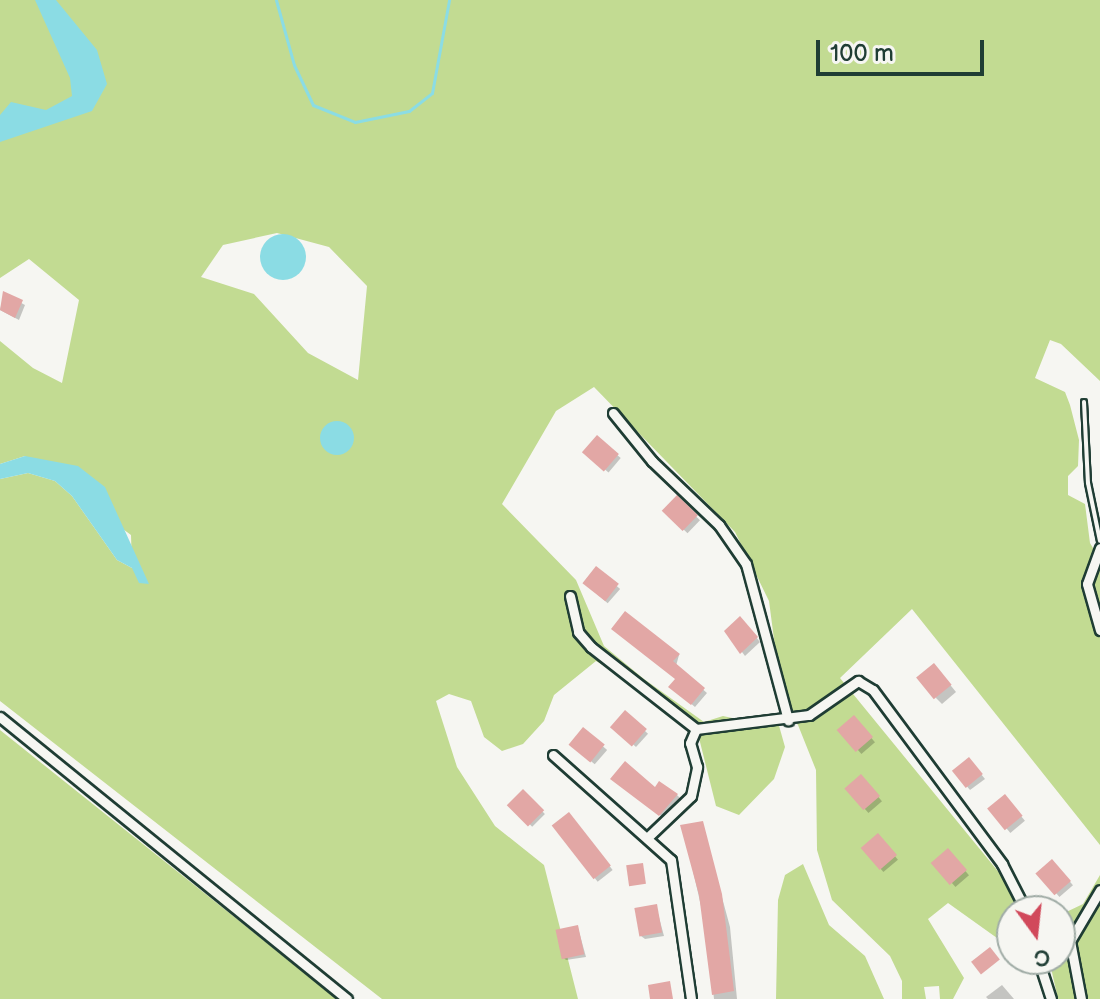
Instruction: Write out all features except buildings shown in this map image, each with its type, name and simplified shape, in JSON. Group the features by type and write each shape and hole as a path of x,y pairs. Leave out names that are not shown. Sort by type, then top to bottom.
{"street":[{"path":"613,413 652,461 719,525 746,564 788,720"},
{"path":"1100,548 1087,584 1100,630"},
{"path":"570,596 578,632 591,647 696,729 788,720 821,710 858,681 873,690 1002,864 1018,895"},
{"path":"0,717 347,999"},
{"path":"649,836 691,796 697,767 690,743 696,729"},
{"path":"553,755 649,836 671,860 691,999"},
{"path":"1081,999 1070,941 1100,890"},
{"path":"1043,975 1051,999"}],"lane":[{"path":"1084,402 1088,483 1100,541"}],"green space":[{"path":"0,0 1100,0 1100,381 1061,344 1050,340 1035,378 1065,392 1070,405 1079,440 1078,466 1068,476 1068,495 1085,504 1090,543 1100,560 1100,845 912,609 840,678 1010,886 1014,895 996,895 996,937 948,903 928,919 964,978 953,999 940,999 939,986 924,987 926,999 902,999 902,981 890,956 832,900 817,850 816,770 798,725 783,708 769,601 735,532 594,387 556,411 502,504 576,580 604,646 644,679 704,722 723,716 755,723 776,715 785,747 774,779 739,815 716,806 698,734 653,695 596,661 554,695 544,721 523,744 502,751 484,737 471,701 449,694 436,701 457,767 495,826 544,865 578,999 382,999 0,701 0,479 28,473 55,481 72,496 117,560 132,568 131,535 25,456 0,464 0,341 33,368 62,383 79,300 29,259 0,278","holes":["277,233 329,247 367,286 358,380 308,353 254,294 201,277 223,245"]},
{"path":"0,730 337,999 0,999"},
{"path":"803,864 829,925 865,956 884,999 776,999 778,900 785,875"},
{"path":"1100,875 1100,999 1058,999 1053,975 1076,975 1076,907 1083,904"}],"water":[{"path":"35,0 56,0 97,50 107,84 92,111 0,142 0,115 11,102 46,110 72,96 70,78"},
{"path":"283,234 300,240 306,257 300,274 283,280 266,274 260,257 266,240"},
{"path":"337,421 349,426 354,438 349,450 337,455 325,450 320,438 325,426"},
{"path":"25,456 78,466 105,487 149,584 139,583 132,568 117,560 72,496 55,481 28,473 0,479 0,464"}],"waterway":[{"path":"276,0 294,65 313,105 355,122 409,111 432,93 449,0"}]}
